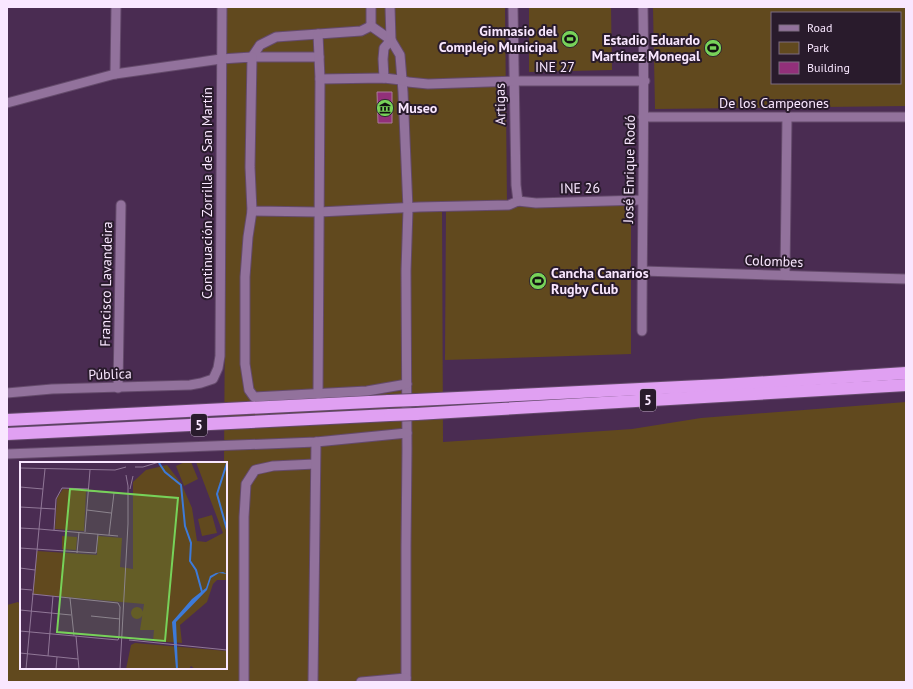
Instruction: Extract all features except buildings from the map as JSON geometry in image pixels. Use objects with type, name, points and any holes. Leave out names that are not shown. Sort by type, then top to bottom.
[{"type":"highway","name":"5","points":[[7,420],[722,385],[906,373]]},
{"type":"highway","name":"5","points":[[7,434],[416,414],[906,385]]},
{"type":"street","points":[[115,74],[116,7]]},
{"type":"street","name":"Continuación Zorrilla de San Martín","points":[[213,379],[218,368],[220,356],[222,7]]},
{"type":"street","points":[[371,7],[371,26]]},
{"type":"street","points":[[384,78],[384,48],[391,40],[390,7]]},
{"type":"street","name":"Artigas","points":[[513,7],[516,185],[518,201]]},
{"type":"street","name":"José Enrique Rodó","points":[[642,331],[644,81],[643,7]]},
{"type":"street","points":[[371,26],[361,30],[276,37],[260,45],[252,58],[250,167],[252,211],[248,237],[245,277],[245,364],[249,390],[254,397],[367,391],[406,384]]},
{"type":"street","points":[[361,682],[406,680],[406,257],[408,209],[400,55],[391,40],[371,26]]},
{"type":"street","points":[[318,34],[320,79],[318,394]]},
{"type":"street","points":[[7,103],[115,74],[221,59],[319,56]]},
{"type":"street","name":"INE 27","points":[[320,79],[384,78],[428,84],[514,81],[644,81]]},
{"type":"street","name":"De los Campeones","points":[[643,117],[906,117]]},
{"type":"street","points":[[784,275],[787,117]]},
{"type":"street","name":"INE 26","points":[[252,211],[319,212],[509,205],[518,201],[642,200]]},
{"type":"street","name":"Francisco Lavandeira","points":[[118,388],[121,205]]},
{"type":"street","name":"Colombes","points":[[642,271],[906,279]]},
{"type":"street","name":"Pública","points":[[7,393],[52,389],[190,385],[213,379]]},
{"type":"street","points":[[7,454],[316,442],[407,433]]},
{"type":"street","points":[[312,682],[316,442]]},
{"type":"street","points":[[244,682],[244,517],[246,484],[255,470],[273,466],[315,464]]},
{"type":"green space","points":[[227,7],[505,7],[507,205],[442,207],[443,442],[632,429],[701,418],[906,402],[906,682],[7,682],[7,605],[18,602],[20,604],[20,669],[227,669],[227,462],[224,462]]},
{"type":"green space","name":"Gimnasio del Complejo Municipal","points":[[529,7],[611,7],[612,70],[529,72]]},
{"type":"green space","name":"Estadio Eduardo Martínez Monegal","points":[[653,7],[906,7],[906,106],[655,109]]},
{"type":"green space","name":"Cancha Canarios Rugby Club","points":[[631,204],[631,354],[445,360],[446,209]]},
{"type":"place","name":"Gimnasio del Complejo Municipal","points":[[570,39]]},
{"type":"place","name":"Estadio Eduardo Martínez Monegal","points":[[713,48]]},
{"type":"place","name":"Museo","points":[[385,108]]},
{"type":"place","name":"Cancha Canarios Rugby Club","points":[[538,281]]}]
